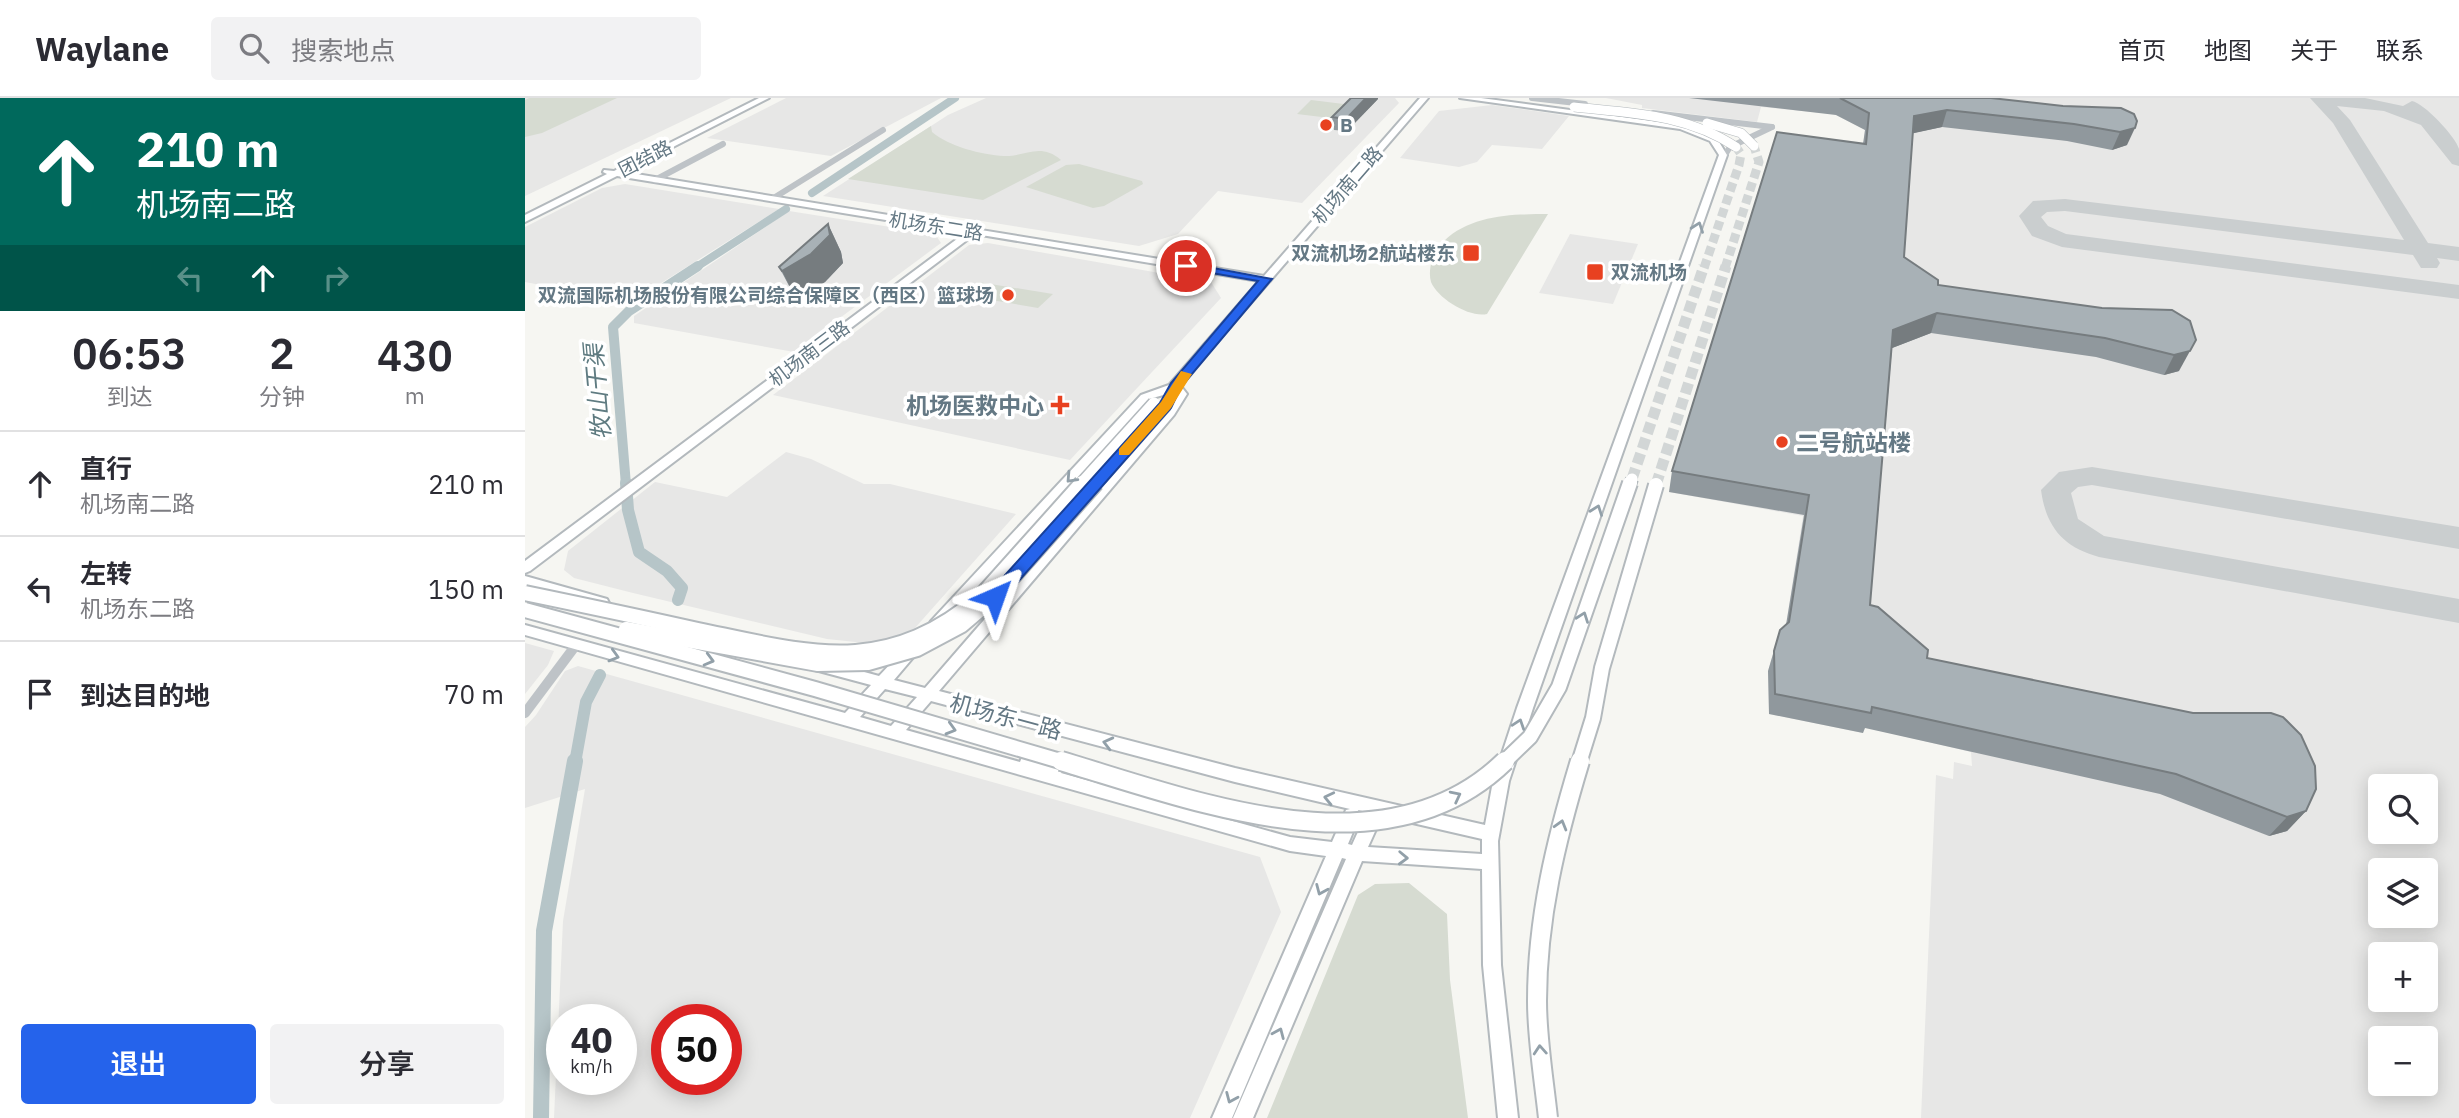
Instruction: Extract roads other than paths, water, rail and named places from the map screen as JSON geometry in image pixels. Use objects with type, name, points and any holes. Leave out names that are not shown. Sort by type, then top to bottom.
[{"type":"street","points":[[525,212],[610,173],[755,98]]},
{"type":"street","name":"团结路","points":[[525,219],[610,173],[765,98]]},
{"type":"street","points":[[1410,112],[1414,98]]},
{"type":"street","name":"机场南二路","points":[[1175,386],[1424,98]]},
{"type":"street","points":[[1410,112],[1435,98]]},
{"type":"street","points":[[1464,98],[1681,127],[1713,139],[1721,149],[1723,158]]},
{"type":"street","points":[[1497,98],[1716,125],[1741,133],[1754,146]]},
{"type":"street","points":[[1506,98],[1516,100]]},
{"type":"street","points":[[1509,1118],[1492,965],[1489,862],[1496,800],[1509,753],[1723,158],[1730,147],[1772,127],[1532,98]]},
{"type":"street","points":[[1609,111],[1695,126],[1720,136],[1736,147]]},
{"type":"street","points":[[772,199],[883,130]]},
{"type":"street","points":[[655,180],[723,145]]},
{"type":"street","name":"机场东二路","points":[[610,173],[1266,279]]},
{"type":"street","name":"机场南三路","points":[[525,568],[972,232]]},
{"type":"street","points":[[530,611],[818,664],[868,663],[904,654],[946,636],[986,606],[1175,386]]},
{"type":"street","points":[[847,721],[1145,397],[1175,386]]},
{"type":"street","points":[[894,734],[1170,413],[1181,394],[1175,386]]},
{"type":"street","points":[[525,593],[809,653],[845,654],[901,645],[949,622],[981,597],[1160,404]]},
{"type":"street","points":[[920,741],[1056,768],[1272,824],[1362,822],[1423,810],[1475,786],[1518,751],[1539,723],[1559,687],[1632,479]]},
{"type":"street","points":[[1548,1118],[1537,1002],[1545,892],[1557,836],[1593,718],[1602,668],[1656,485]]},
{"type":"street","name":"机场东一路","points":[[525,581],[929,696],[1356,804],[1491,834]]},
{"type":"street","points":[[530,611],[828,693],[1220,808],[1305,823]]},
{"type":"street","name":"机场东一路","points":[[525,630],[1276,841],[1346,853],[1489,862]]},
{"type":"street","points":[[525,713],[576,645]]},
{"type":"street","points":[[1243,1118],[1346,853],[1356,804]]},
{"type":"street","points":[[1222,1118],[1346,853],[1377,808]]},
{"type":"waterway","name":"牧山干渠","points":[[812,193],[955,98]]},
{"type":"waterway","name":"牧山干渠","points":[[695,268],[786,209]]},
{"type":"waterway","name":"牧山干渠","points":[[626,485],[613,327],[629,311],[698,266]]},
{"type":"waterway","name":"牧山干渠","points":[[626,483],[628,510],[639,552],[667,571],[682,588],[678,600]]},
{"type":"waterway","name":"牧山干渠","points":[[575,763],[586,702],[600,675]]},
{"type":"waterway","name":"牧山干渠","points":[[541,1118],[544,931],[575,761]]},
{"type":"tunnel","points":[[1725,268],[1759,162],[1754,146]]},
{"type":"tunnel","points":[[1704,268],[1739,165],[1741,154],[1736,147]]},
{"type":"tunnel","points":[[1632,479],[1704,266]]},
{"type":"tunnel","points":[[1656,485],[1726,266]]},
{"type":"place","name":"B","points":[[1326,125]]},
{"type":"place","name":"双流机场2航站楼东","points":[[1471,253]]},
{"type":"place","name":"双流机场","points":[[1595,272]]},
{"type":"place","name":"双流国际机场股份有限公司综合保障区（西区）篮球场","points":[[1008,295]]},
{"type":"place","name":"机场医救中心","points":[[1060,405]]},
{"type":"place","name":"二号航站楼","points":[[1782,442]]}]
